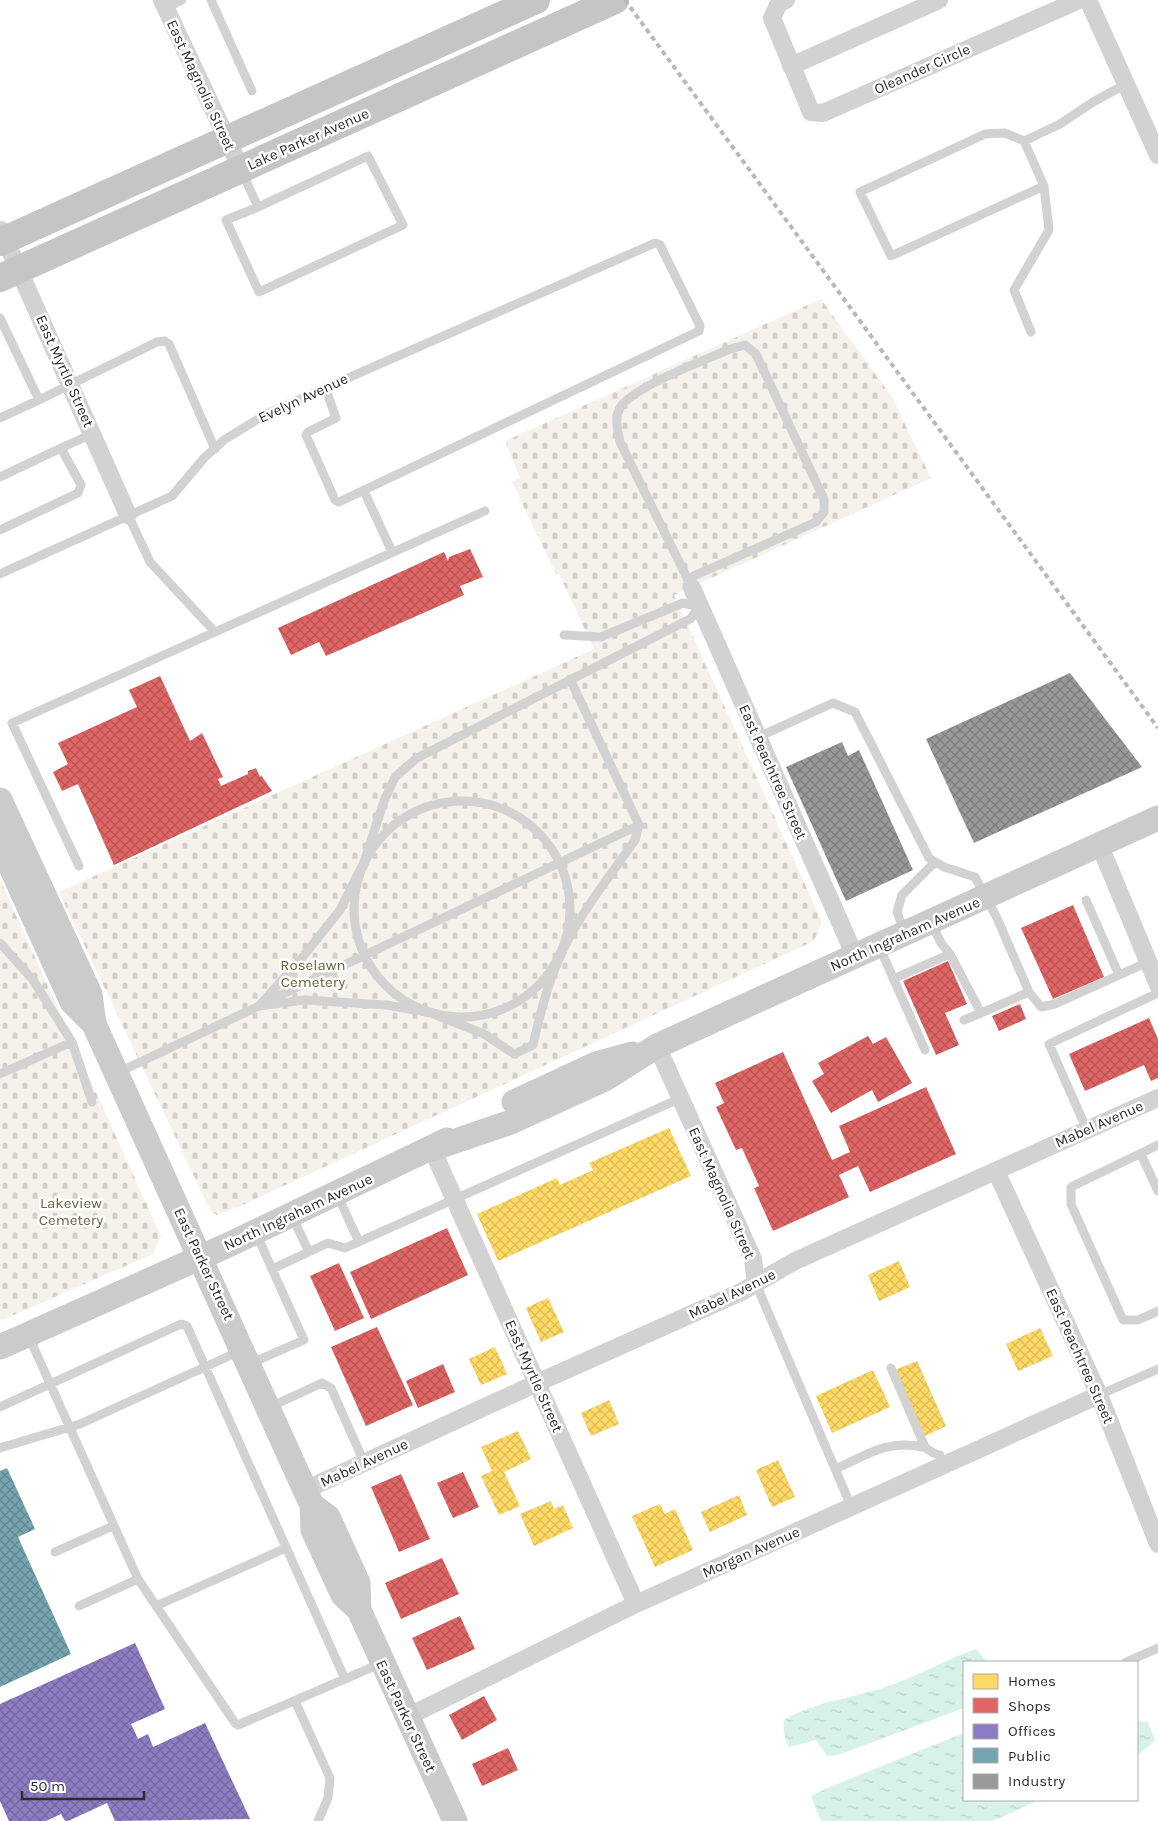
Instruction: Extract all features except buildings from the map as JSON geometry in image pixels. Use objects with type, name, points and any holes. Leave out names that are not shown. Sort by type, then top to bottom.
[{"type":"main road","points":[[2,236],[227,140],[536,0]]},
{"type":"main road","name":"Lake Parker Avenue","points":[[10,273],[615,0]]},
{"type":"street","name":"Oleander Circle","points":[[786,0],[779,4],[772,18],[811,112],[823,113],[1078,0]]},
{"type":"street","points":[[791,66],[939,0]]},
{"type":"street","points":[[1088,0],[1158,154]]},
{"type":"street","name":"East Magnolia Street","points":[[164,4],[240,169]]},
{"type":"street","name":"East Myrtle Street","points":[[2,236],[10,273],[71,383],[128,515]]},
{"type":"street","name":"East Peachtree Street","points":[[690,584],[855,956]]},
{"type":"street","name":"East Parker Street","points":[[0,800],[90,994],[94,1024],[309,1497],[313,1530],[343,1595],[359,1610],[455,1821]]},
{"type":"street","name":"North Ingraham Avenue","points":[[0,1347],[255,1232],[432,1149],[500,1108],[596,1064],[657,1046],[1156,821]]},
{"type":"street","name":"East Parker Street","points":[[0,842],[72,1002],[94,1024]]},
{"type":"street","points":[[1100,846],[1158,986]]},
{"type":"street","name":"East Magnolia Street","points":[[657,1046],[753,1259],[756,1284]]},
{"type":"street","name":"Mabel Avenue","points":[[309,1497],[364,1462],[756,1284],[795,1261],[1158,1098]]},
{"type":"street","name":"East Myrtle Street","points":[[432,1149],[636,1604]]},
{"type":"street","name":"East Peachtree Street","points":[[996,1171],[1099,1395],[1158,1544]]},
{"type":"street","name":"Morgan Avenue","points":[[407,1717],[636,1604],[1099,1395]]},
{"type":"lane","points":[[164,4],[182,0]]},
{"type":"lane","points":[[211,0],[252,91]]},
{"type":"lane","points":[[1024,141],[1060,124],[1093,102],[1126,84]]},
{"type":"lane","points":[[1031,332],[1014,290],[1049,230],[1044,186],[1024,141],[1005,133],[985,134],[860,192],[890,256],[1044,186]]},
{"type":"lane","points":[[368,156],[403,225],[259,292],[226,220],[258,207],[368,156]]},
{"type":"lane","points":[[240,169],[258,207]]},
{"type":"lane","name":"Evelyn Avenue","points":[[0,574],[172,496],[215,449],[241,428],[325,388],[627,254],[655,242],[660,245],[700,326],[699,332],[364,491]]},
{"type":"lane","points":[[0,318],[39,400]]},
{"type":"lane","points":[[0,418],[157,342],[165,341],[169,344],[215,449]]},
{"type":"lane","points":[[745,345],[756,354],[824,498],[824,512],[816,522],[690,584],[620,442],[616,424],[619,409],[632,394],[730,349],[745,345]]},
{"type":"lane","points":[[325,388],[336,418],[308,432],[306,435],[335,500],[339,502],[364,491],[392,552]]},
{"type":"lane","points":[[0,477],[92,434]]},
{"type":"lane","points":[[0,530],[78,493],[81,485],[61,448]]},
{"type":"lane","points":[[79,866],[12,723],[485,511]]},
{"type":"lane","points":[[128,515],[150,562],[215,632]]},
{"type":"lane","points":[[259,1006],[302,958],[340,910],[364,862],[384,833],[412,813],[444,802],[479,802],[512,813],[540,834],[560,863],[569,894],[569,926],[541,1008],[533,1045],[514,1054],[484,1034],[404,1001],[381,981],[364,956],[355,925],[355,893],[364,862],[384,801],[395,777],[417,758],[690,619],[700,607],[683,603],[601,637],[564,634]]},
{"type":"lane","points":[[259,1006],[304,1000],[387,1005],[461,1018],[491,1014],[519,1002],[542,983],[575,928],[635,840],[639,825],[570,679]]},
{"type":"lane","points":[[758,736],[833,703],[855,712],[903,811],[929,858],[944,867],[975,876],[1029,992],[1041,1007],[1055,1004],[1148,962]]},
{"type":"lane","points":[[117,1073],[639,825]]},
{"type":"lane","points":[[905,934],[897,912],[902,895],[935,862]]},
{"type":"lane","points":[[1086,900],[1119,975]]},
{"type":"lane","points":[[931,922],[981,1014]]},
{"type":"lane","points":[[0,943],[33,980],[72,1042],[92,1102]]},
{"type":"lane","points":[[878,946],[925,1050]]},
{"type":"lane","points":[[894,979],[950,954]]},
{"type":"lane","points":[[964,1020],[1029,992]]},
{"type":"lane","points":[[1086,1130],[1049,1044],[1158,993]]},
{"type":"lane","points":[[0,1074],[72,1042]]},
{"type":"lane","points":[[272,1269],[328,1243],[345,1248],[681,1098]]},
{"type":"lane","points":[[1158,1145],[1071,1187],[1070,1204],[1123,1320],[1138,1320],[1158,1310]]},
{"type":"lane","points":[[1141,1154],[1158,1191]]},
{"type":"lane","points":[[337,1194],[359,1242]]},
{"type":"lane","points":[[291,1215],[309,1252]]},
{"type":"lane","points":[[0,1448],[69,1427],[205,1367],[304,1340],[255,1232]]},
{"type":"lane","name":"East Magnolia Street","points":[[756,1284],[851,1506]]},
{"type":"lane","points":[[0,1407],[181,1324],[187,1326],[345,1679]]},
{"type":"lane","points":[[28,1335],[138,1579],[235,1723],[238,1725],[382,1662]]},
{"type":"lane","points":[[891,1368],[925,1447],[936,1455],[940,1455],[944,1465]]},
{"type":"lane","points":[[1099,1395],[1158,1369]]},
{"type":"lane","points":[[269,1408],[322,1382],[331,1388],[364,1462]]},
{"type":"lane","points":[[836,1469],[887,1445],[925,1447]]},
{"type":"lane","points":[[55,1552],[114,1526]]},
{"type":"lane","points":[[156,1606],[286,1548]]},
{"type":"lane","points":[[78,1606],[138,1579]]},
{"type":"lane","points":[[1128,1661],[1158,1648]]},
{"type":"lane","points":[[295,1701],[330,1778],[328,1798],[318,1821]]},
{"type":"green space","name":"Roselawn Cemetery","points":[[821,299],[892,397],[931,478],[674,595],[822,922],[814,941],[238,1207],[217,1215],[211,1212],[59,892],[594,649],[559,574],[556,574],[512,482],[520,478],[505,441]]},
{"type":"green space","name":"Lakeview Cemetery","points":[[0,880],[161,1236],[153,1254],[0,1321]]},
{"type":"water","points":[[976,1649],[987,1661],[963,1661],[963,1708],[838,1755],[827,1756],[816,1740],[789,1747],[787,1744],[784,1734],[784,1720],[797,1713],[880,1689],[915,1676]]},
{"type":"water","points":[[1138,1721],[1148,1722],[1155,1741],[1138,1754]]},
{"type":"water","points":[[963,1733],[963,1801],[1037,1801],[993,1821],[821,1821],[811,1796]]},
{"type":"railway","points":[[625,0],[1158,728]]}]
